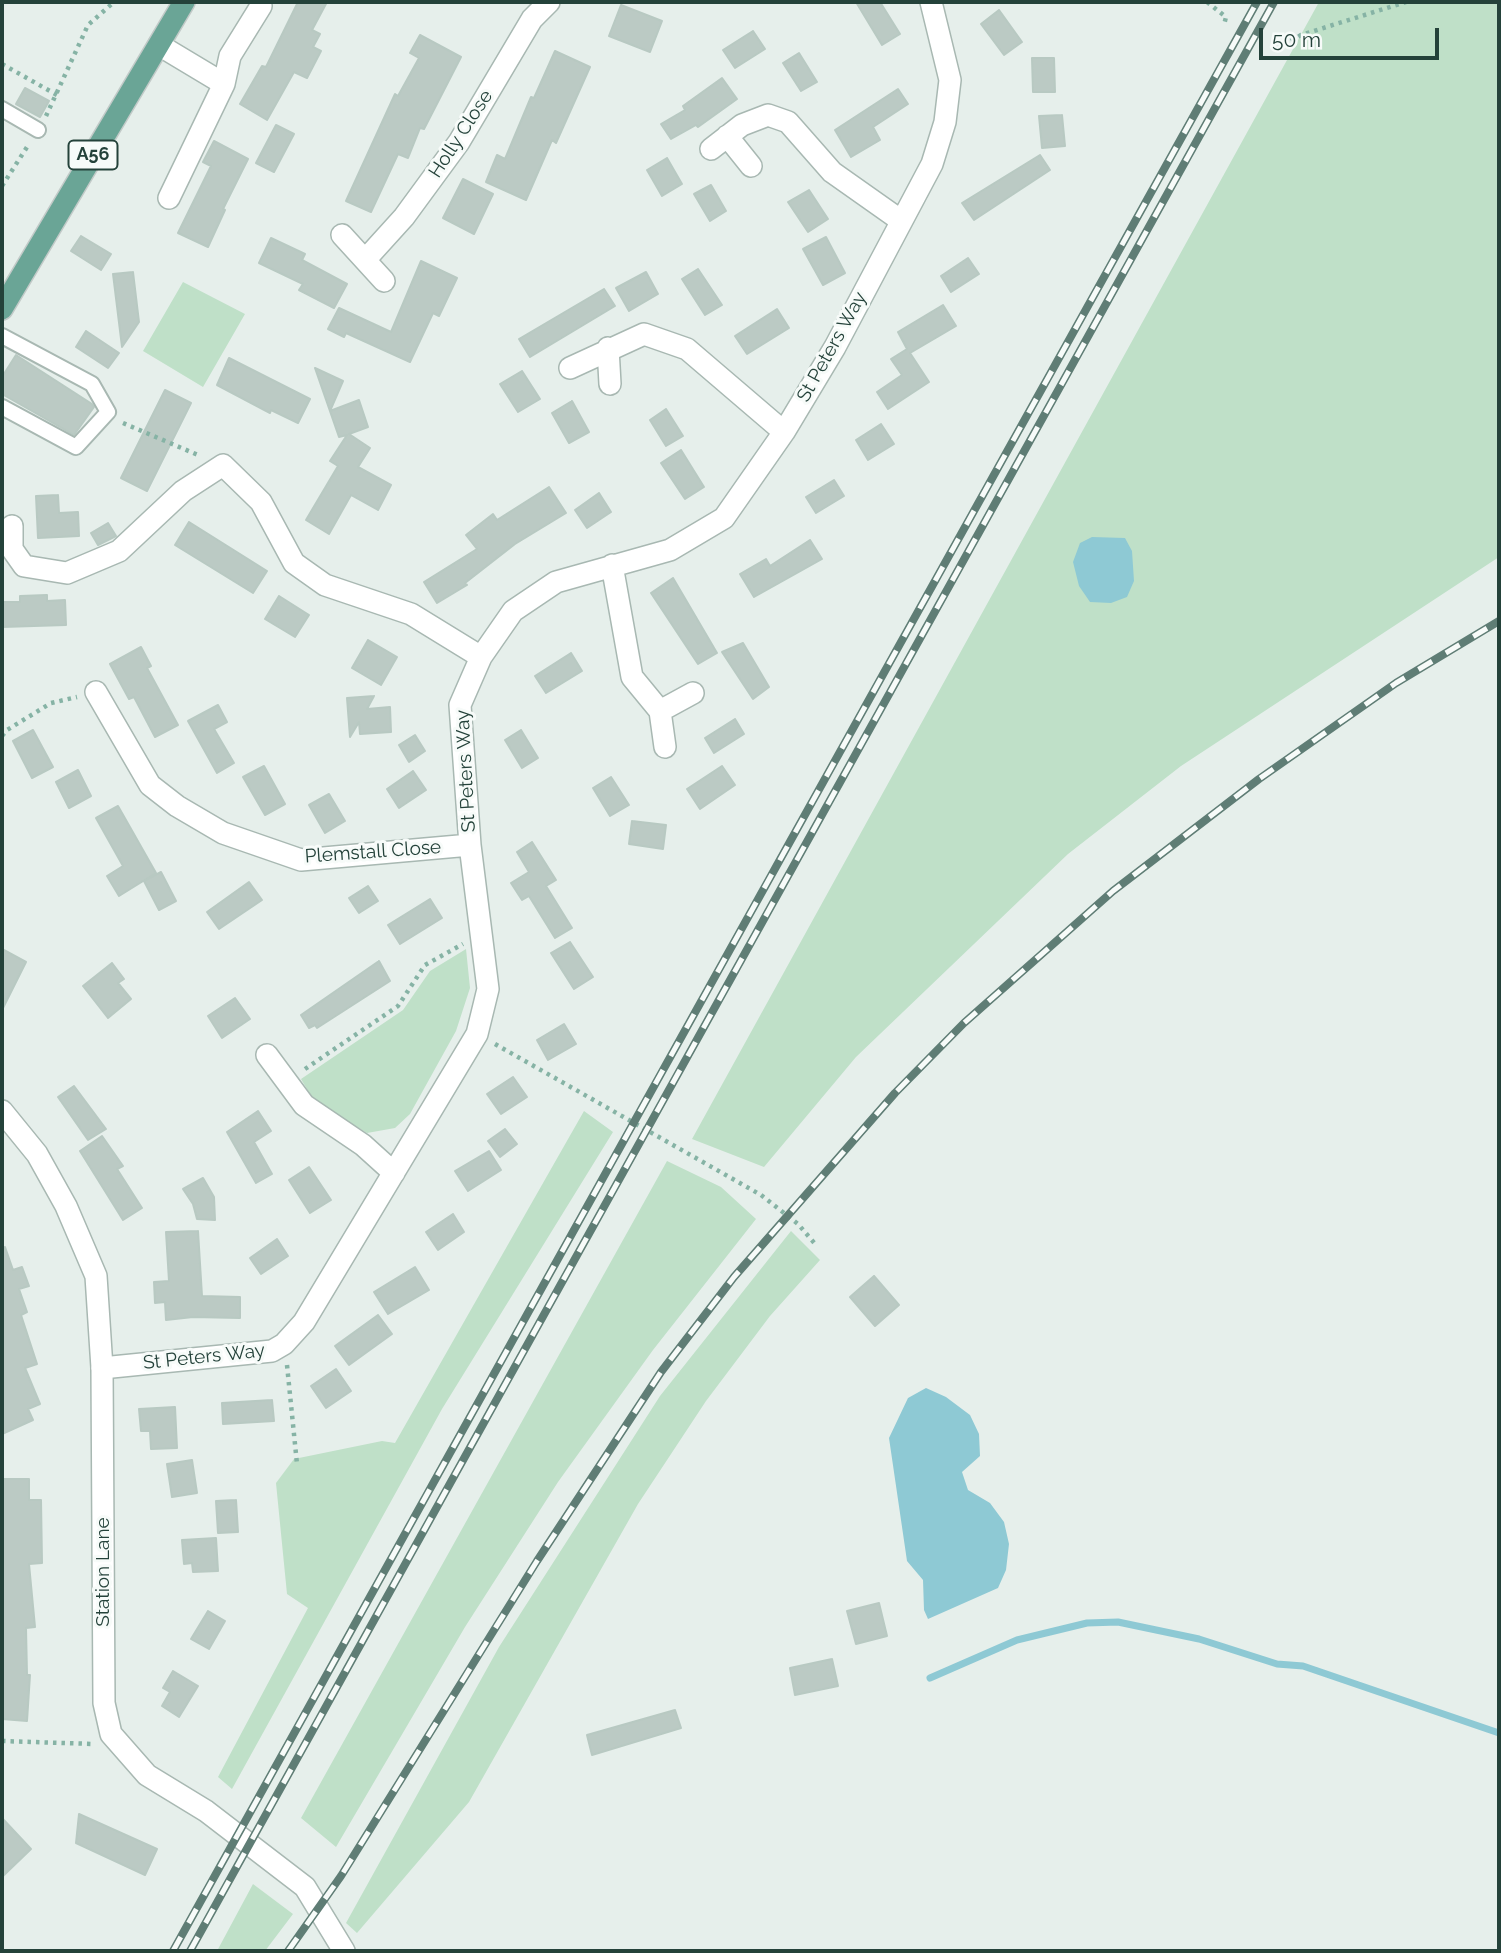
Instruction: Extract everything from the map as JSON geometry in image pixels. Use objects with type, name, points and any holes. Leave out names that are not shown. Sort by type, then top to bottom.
[{"type":"main road","name":"A56","points":[[2,309],[184,2]]},
{"type":"street","name":"Holly Close","points":[[365,260],[404,218],[459,142],[532,19],[549,2]]},
{"type":"street","name":"St Peters Way","points":[[102,1368],[272,1351],[284,1344],[304,1322],[478,1034],[488,989],[470,845],[460,705],[481,657],[513,611],[556,582],[670,550],[724,518],[784,432],[835,347],[932,164],[945,122],[950,80],[931,2]]},
{"type":"street","points":[[169,198],[224,84],[230,56],[261,6]]},
{"type":"street","points":[[159,45],[224,84]]},
{"type":"street","points":[[751,166],[719,143],[742,125],[768,115],[788,122],[832,172],[900,220]]},
{"type":"street","points":[[342,234],[384,281]]},
{"type":"street","points":[[570,368],[608,348],[644,334],[687,349],[784,432]]},
{"type":"street","points":[[608,348],[610,384]]},
{"type":"street","points":[[12,526],[12,549],[24,566],[67,573],[119,551],[183,491],[223,465],[261,502],[294,563],[325,585],[411,614],[481,657]]},
{"type":"street","points":[[612,565],[632,677],[660,711],[665,747]]},
{"type":"street","name":"Plemstall Close","points":[[96,692],[150,785],[177,806],[223,833],[301,860],[470,845]]},
{"type":"street","points":[[660,711],[693,693]]},
{"type":"street","points":[[267,1055],[304,1105],[363,1146],[394,1173]]},
{"type":"street","name":"Station Lane","points":[[2,1111],[37,1154],[66,1206],[96,1276],[102,1368],[104,1703],[111,1734],[147,1775],[206,1811],[305,1887],[344,1951]]},
{"type":"lane","points":[[2,109],[38,130]]},
{"type":"lane","points":[[2,336],[92,384],[108,412],[76,447],[2,407]]},
{"type":"path","points":[[2,186],[57,95],[88,24],[114,2]]},
{"type":"path","points":[[1207,2],[1226,17],[1224,26]]},
{"type":"path","points":[[1291,41],[1301,35],[1406,2]]},
{"type":"path","points":[[2,64],[57,95]]},
{"type":"path","points":[[108,412],[126,426],[223,465]]},
{"type":"path","points":[[2,736],[51,702],[96,692]]},
{"type":"path","points":[[286,1081],[398,1006],[425,965],[483,933]]},
{"type":"path","points":[[478,1034],[761,1195],[798,1224],[816,1245]]},
{"type":"path","points":[[284,1344],[297,1464]]},
{"type":"path","points":[[2,1741],[120,1745]]},
{"type":"green space","points":[[1319,2],[1499,2],[1499,557],[1181,766],[1068,854],[856,1057],[764,1167],[692,1139]]},
{"type":"green space","points":[[183,282],[245,314],[203,387],[143,351]]},
{"type":"green space","points":[[466,949],[470,988],[456,1031],[410,1114],[395,1128],[367,1133],[314,1101],[301,1079],[403,1010],[430,971]]},
{"type":"green space","points":[[584,1111],[613,1132],[442,1409],[232,1789],[218,1777],[308,1608],[287,1594],[276,1483],[294,1459],[382,1441],[395,1443]]},
{"type":"green space","points":[[667,1161],[721,1187],[756,1219],[653,1350],[558,1482],[465,1627],[336,1847],[301,1818]]},
{"type":"green space","points":[[791,1231],[820,1260],[770,1316],[706,1401],[638,1504],[469,1802],[357,1933],[346,1923],[499,1647],[660,1396]]},
{"type":"green space","points":[[253,1884],[293,1914],[265,1951],[217,1951]]},
{"type":"water","points":[[1092,537],[1125,538],[1132,551],[1134,581],[1127,597],[1111,603],[1090,602],[1079,586],[1073,562],[1080,543]]},
{"type":"water","points":[[926,1388],[946,1397],[970,1415],[979,1434],[980,1456],[962,1472],[968,1490],[990,1503],[1004,1522],[1009,1544],[1006,1570],[998,1588],[928,1619],[924,1610],[923,1580],[907,1561],[889,1438],[908,1398]]},
{"type":"building","points":[[298,2],[327,2],[312,30],[320,34],[313,47],[321,51],[307,78],[294,72],[267,120],[240,104],[262,66],[266,67]]},
{"type":"building","points":[[856,2],[880,2],[900,34],[882,45]]},
{"type":"building","points":[[621,5],[662,21],[650,52],[609,36]]},
{"type":"building","points":[[999,10],[1022,42],[1004,55],[981,24]]},
{"type":"building","points":[[753,31],[765,49],[735,68],[723,50]]},
{"type":"building","points":[[420,35],[461,57],[424,129],[420,128],[408,158],[398,154],[371,212],[346,201],[395,94],[398,96],[419,58],[410,53]]},
{"type":"building","points":[[555,51],[590,67],[556,143],[552,140],[526,200],[486,182],[497,155],[505,159],[531,97],[534,98]]},
{"type":"building","points":[[799,53],[817,82],[801,91],[783,63]]},
{"type":"building","points":[[1032,58],[1054,58],[1055,92],[1033,92]]},
{"type":"building","points":[[722,78],[737,99],[698,127],[696,125],[671,139],[661,124],[685,110],[683,106]]},
{"type":"building","points":[[25,88],[49,101],[40,117],[16,104]]},
{"type":"building","points":[[898,89],[908,104],[873,127],[880,140],[851,157],[835,130]]},
{"type":"building","points":[[1062,115],[1065,146],[1042,148],[1039,116]]},
{"type":"building","points":[[276,125],[294,134],[274,172],[256,163]]},
{"type":"building","points":[[214,141],[248,159],[208,247],[178,233],[211,166],[203,162]]},
{"type":"building","points":[[1040,155],[1050,170],[974,220],[962,203]]},
{"type":"building","points":[[667,158],[682,184],[662,196],[647,170]]},
{"type":"building","points":[[463,179],[493,194],[474,234],[443,218]]},
{"type":"building","points":[[711,185],[726,211],[710,221],[694,194]]},
{"type":"building","points":[[809,190],[828,219],[808,232],[788,202]]},
{"type":"building","points":[[81,236],[111,254],[101,270],[71,251]]},
{"type":"building","points":[[826,237],[845,273],[823,285],[803,249]]},
{"type":"building","points":[[271,238],[305,254],[302,260],[347,284],[334,308],[299,290],[303,284],[259,263]]},
{"type":"building","points":[[968,258],[979,274],[951,292],[941,276]]},
{"type":"building","points":[[421,261],[457,278],[439,316],[433,313],[410,362],[346,333],[344,337],[328,329],[339,308],[391,332]]},
{"type":"building","points":[[698,269],[722,305],[705,315],[682,279]]},
{"type":"building","points":[[133,272],[139,322],[122,347],[113,274]]},
{"type":"building","points":[[646,272],[658,294],[629,311],[616,288]]},
{"type":"building","points":[[604,289],[615,306],[530,357],[519,339]]},
{"type":"building","points":[[943,305],[956,326],[910,353],[929,382],[888,409],[877,392],[902,375],[891,359],[907,349],[898,332]]},
{"type":"building","points":[[777,309],[789,328],[747,354],[735,336]]},
{"type":"building","points":[[86,331],[119,353],[108,368],[76,347]]},
{"type":"building","points":[[16,355],[92,404],[94,407],[74,435],[2,394],[2,377]]},
{"type":"building","points":[[229,358],[310,399],[298,423],[271,410],[270,413],[217,385]]},
{"type":"building","points":[[315,368],[343,381],[330,411],[359,400],[368,427],[349,434],[370,448],[358,467],[391,485],[378,510],[351,495],[329,534],[306,520],[338,466],[330,461],[347,435],[339,437]]},
{"type":"building","points":[[522,371],[540,399],[518,412],[500,384]]},
{"type":"building","points":[[165,390],[191,403],[147,491],[121,478]]},
{"type":"building","points":[[572,401],[589,432],[569,443],[552,413]]},
{"type":"building","points":[[666,409],[683,436],[666,446],[650,420]]},
{"type":"building","points":[[881,424],[894,444],[868,460],[856,440]]},
{"type":"building","points":[[681,450],[704,487],[685,499],[661,463]]},
{"type":"building","points":[[834,480],[844,496],[816,513],[806,497]]},
{"type":"building","points":[[549,487],[566,513],[515,544],[465,583],[467,585],[437,603],[424,582],[477,549],[466,535],[493,514],[497,520]]},
{"type":"building","points":[[599,493],[611,512],[587,528],[575,510]]},
{"type":"building","points":[[58,495],[59,513],[78,512],[79,536],[38,538],[36,496]]},
{"type":"building","points":[[189,522],[267,571],[253,593],[175,545]]},
{"type":"building","points":[[108,523],[116,536],[98,545],[91,533]]},
{"type":"building","points":[[810,540],[822,559],[754,597],[740,574],[766,559],[770,566]]},
{"type":"building","points":[[673,578],[717,653],[698,664],[651,593]]},
{"type":"building","points":[[47,595],[47,601],[65,600],[66,625],[2,627],[2,602],[20,602],[20,596]]},
{"type":"building","points":[[279,596],[309,615],[295,637],[265,619]]},
{"type":"building","points":[[368,640],[397,657],[381,685],[352,668]]},
{"type":"building","points":[[743,643],[769,687],[753,699],[722,652]]},
{"type":"building","points":[[141,647],[151,666],[147,668],[178,725],[155,737],[134,697],[129,699],[110,664]]},
{"type":"building","points":[[571,653],[582,671],[546,693],[535,676]]},
{"type":"building","points":[[374,696],[367,709],[390,707],[391,732],[360,734],[359,722],[350,737],[347,698]]},
{"type":"building","points":[[218,705],[227,722],[214,729],[234,763],[217,773],[188,721]]},
{"type":"building","points":[[735,719],[744,734],[714,753],[705,738]]},
{"type":"building","points":[[33,730],[53,767],[32,778],[13,741]]},
{"type":"building","points":[[521,730],[538,758],[522,768],[505,740]]},
{"type":"building","points":[[415,735],[425,751],[409,762],[399,745]]},
{"type":"building","points":[[264,766],[285,804],[265,815],[243,777]]},
{"type":"building","points":[[722,766],[735,785],[700,809],[687,789]]},
{"type":"building","points":[[78,770],[91,796],[69,808],[56,782]]},
{"type":"building","points":[[413,771],[426,790],[399,808],[387,789]]},
{"type":"building","points":[[611,777],[629,805],[610,816],[593,788]]},
{"type":"building","points":[[329,794],[345,821],[325,833],[309,805]]},
{"type":"building","points":[[118,806],[156,873],[119,896],[107,876],[123,866],[96,818]]},
{"type":"building","points":[[632,821],[666,825],[663,849],[629,844]]},
{"type":"building","points":[[532,842],[556,880],[546,886],[572,928],[555,938],[529,896],[522,900],[511,883],[529,872],[517,852]]},
{"type":"building","points":[[161,872],[176,901],[159,910],[144,881]]},
{"type":"building","points":[[249,882],[262,900],[219,929],[207,912]]},
{"type":"building","points":[[368,886],[378,901],[359,913],[349,898]]},
{"type":"building","points":[[430,899],[442,918],[400,944],[388,925]]},
{"type":"building","points":[[570,942],[593,977],[574,989],[551,953]]},
{"type":"building","points":[[2,949],[26,962],[2,1010]]},
{"type":"building","points":[[379,961],[390,981],[317,1028],[315,1025],[309,1028],[301,1015]]},
{"type":"building","points":[[112,963],[124,979],[118,983],[131,999],[108,1018],[83,986]]},
{"type":"building","points":[[235,998],[250,1019],[222,1038],[208,1016]]},
{"type":"building","points":[[564,1024],[576,1044],[548,1060],[537,1040]]},
{"type":"building","points":[[513,1077],[527,1097],[501,1114],[487,1094]]},
{"type":"building","points":[[74,1086],[106,1129],[88,1140],[58,1097]]},
{"type":"building","points":[[258,1111],[271,1131],[254,1142],[272,1174],[256,1183],[227,1132]]},
{"type":"building","points":[[505,1129],[517,1144],[500,1157],[488,1141]]},
{"type":"building","points":[[102,1136],[123,1166],[117,1169],[142,1208],[123,1220],[80,1151]]},
{"type":"building","points":[[489,1151],[501,1170],[468,1191],[455,1171]]},
{"type":"building","points":[[309,1167],[331,1200],[310,1213],[289,1180]]},
{"type":"building","points":[[203,1178],[214,1197],[215,1220],[197,1219],[193,1204],[183,1189]]},
{"type":"building","points":[[453,1214],[464,1232],[438,1250],[426,1232]]},
{"type":"building","points":[[198,1231],[202,1296],[240,1297],[240,1318],[193,1317],[166,1320],[165,1302],[155,1303],[154,1282],[169,1281],[166,1232]]},
{"type":"building","points":[[277,1239],[288,1256],[261,1274],[250,1258]]},
{"type":"building","points":[[5,1247],[13,1270],[22,1267],[29,1286],[19,1289],[27,1312],[21,1315],[37,1364],[25,1368],[40,1404],[28,1409],[33,1420],[2,1434],[2,1248]]},
{"type":"building","points":[[415,1267],[429,1290],[388,1314],[374,1292]]},
{"type":"building","points":[[874,1276],[899,1305],[875,1326],[850,1297]]},
{"type":"building","points":[[378,1315],[392,1334],[349,1365],[335,1346]]},
{"type":"building","points":[[336,1369],[351,1391],[326,1408],[311,1386]]},
{"type":"building","points":[[272,1400],[274,1421],[223,1424],[222,1403]]},
{"type":"building","points":[[175,1407],[177,1448],[151,1449],[150,1431],[141,1431],[139,1409]]},
{"type":"building","points":[[192,1460],[197,1493],[172,1497],[167,1464]]},
{"type":"building","points":[[2,1479],[29,1479],[29,1500],[41,1500],[42,1563],[29,1564],[35,1627],[26,1628],[27,1675],[30,1675],[27,1721],[2,1719]]},
{"type":"building","points":[[236,1500],[238,1532],[218,1533],[216,1501]]},
{"type":"building","points":[[216,1538],[218,1571],[193,1572],[192,1563],[184,1564],[182,1540]]},
{"type":"building","points":[[879,1603],[887,1636],[856,1644],[847,1611]]},
{"type":"building","points":[[208,1611],[225,1621],[209,1649],[191,1639]]},
{"type":"building","points":[[832,1659],[838,1686],[795,1695],[790,1668]]},
{"type":"building","points":[[173,1671],[198,1686],[179,1717],[162,1706],[170,1692],[163,1688]]},
{"type":"building","points":[[675,1710],[681,1728],[592,1755],[587,1735]]},
{"type":"building","points":[[79,1814],[157,1849],[145,1875],[76,1843]]},
{"type":"building","points":[[2,1818],[31,1849],[2,1877]]},
{"type":"waterway","points":[[930,1678],[1017,1640],[1087,1623],[1118,1622],[1199,1639],[1277,1664],[1303,1666],[1499,1733]]},
{"type":"railway","points":[[173,1951],[1257,2]]},
{"type":"railway","points":[[190,1951],[1274,2]]},
{"type":"railway","points":[[288,1951],[341,1876],[537,1561],[661,1372],[734,1277],[895,1093],[964,1023],[1113,891],[1259,779],[1396,683],[1499,621]]}]
